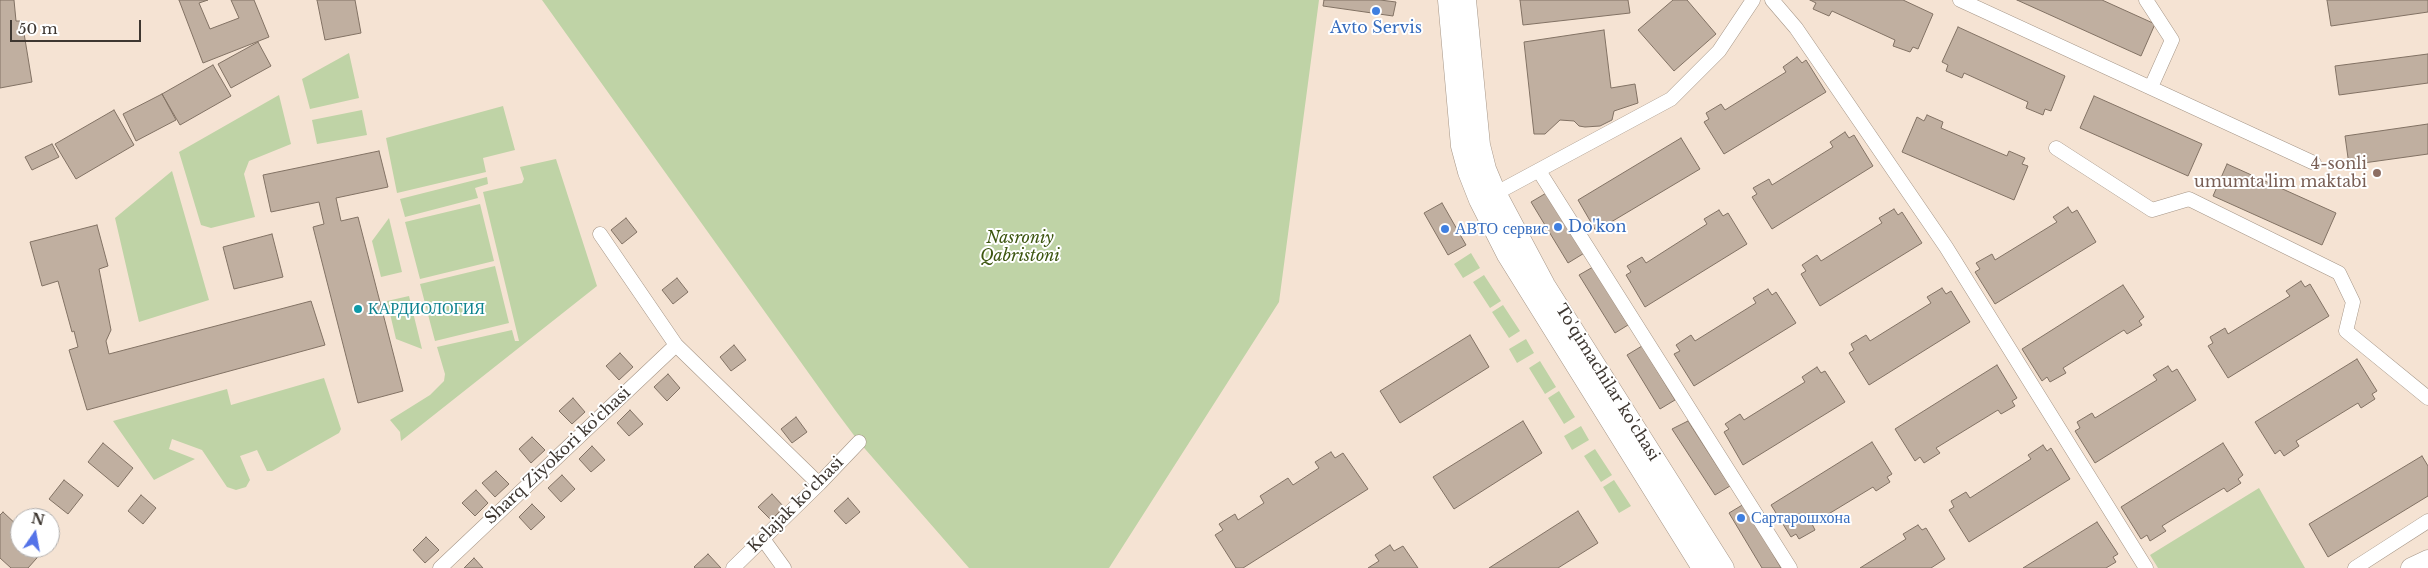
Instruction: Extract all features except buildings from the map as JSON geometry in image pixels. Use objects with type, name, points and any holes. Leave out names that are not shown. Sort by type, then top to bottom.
[{"type":"main road","name":"To'qimachilar ko'chasi","points":[[1448,0],[1462,146],[1468,172],[1488,197],[1545,285],[1724,568]]},
{"type":"main road","name":"To'qimachilar ko'chasi","points":[[1466,0],[1480,145],[1486,169],[1488,197],[1507,255],[1702,568]]},
{"type":"main road","points":[[2411,568],[2428,560]]},
{"type":"street","points":[[1488,197],[1671,99],[1720,51],[1753,0]]},
{"type":"street","points":[[1772,0],[1796,28],[1946,247],[2146,568]]},
{"type":"street","points":[[1960,0],[2314,163]]},
{"type":"street","points":[[2146,0],[2172,40],[2151,87]]},
{"type":"street","points":[[2056,148],[2152,210],[2189,199],[2339,273],[2353,302],[2346,331],[2428,398]]},
{"type":"street","points":[[1539,171],[1790,568]]},
{"type":"street","points":[[600,234],[676,345],[819,484]]},
{"type":"street","name":"Sharq Ziyokori ko'chasi","points":[[440,568],[676,345]]},
{"type":"street","name":"Kelajak ko'chasi","points":[[733,568],[859,442]]},
{"type":"street","points":[[2355,568],[2428,521]]},
{"type":"street","points":[[763,539],[784,568]]},
{"type":"green space","name":"Nasroniy Qabristoni","points":[[542,0],[1319,0],[1279,302],[1109,568],[969,568],[859,442]]},
{"type":"green space","points":[[349,53],[359,98],[310,109],[302,79]]},
{"type":"green space","points":[[279,95],[291,144],[249,161],[244,174],[255,217],[211,228],[201,225],[179,152]]},
{"type":"green space","points":[[503,106],[515,150],[483,158],[486,172],[397,193],[386,138]]},
{"type":"green space","points":[[362,110],[367,135],[317,144],[312,120]]},
{"type":"green space","points":[[556,159],[597,286],[401,441],[400,432],[390,420],[430,395],[444,381],[445,374],[437,347],[512,330],[515,341],[519,341],[483,192],[522,183],[524,179],[520,167]]},
{"type":"green space","points":[[172,171],[209,300],[139,322],[115,218]]},
{"type":"green space","points":[[487,177],[488,184],[475,188],[478,198],[405,217],[400,199]]},
{"type":"green space","points":[[480,204],[494,261],[420,279],[405,222]]},
{"type":"green space","points":[[389,218],[402,272],[381,277],[372,241]]},
{"type":"green space","points":[[1471,253],[1480,268],[1463,278],[1454,264]]},
{"type":"green space","points":[[495,266],[509,323],[435,341],[420,284]]},
{"type":"green space","points":[[1484,275],[1501,301],[1490,308],[1473,282]]},
{"type":"green space","points":[[409,296],[422,349],[396,339],[387,301]]},
{"type":"green space","points":[[1503,305],[1520,331],[1509,338],[1492,312]]},
{"type":"green space","points":[[1526,339],[1534,353],[1517,363],[1509,349]]},
{"type":"green space","points":[[1540,361],[1556,387],[1545,394],[1529,368]]},
{"type":"green space","points":[[324,378],[341,429],[339,433],[272,471],[267,471],[257,450],[240,456],[250,480],[246,487],[236,490],[227,487],[202,450],[172,439],[169,449],[195,459],[154,480],[113,421],[227,389],[231,405]]},
{"type":"green space","points":[[1559,391],[1575,417],[1564,424],[1548,398]]},
{"type":"green space","points":[[1581,426],[1589,440],[1572,450],[1564,436]]},
{"type":"green space","points":[[1595,449],[1612,475],[1601,482],[1584,456]]},
{"type":"green space","points":[[1614,480],[1631,506],[1619,513],[1603,487]]},
{"type":"green space","points":[[2259,488],[2305,568],[2158,568],[2150,555]]},
{"type":"place","name":"Avto Servis","points":[[1376,11]]},
{"type":"place","name":"4-sonli umumta'lim maktabi","points":[[2377,173]]},
{"type":"place","name":"Do'kon","points":[[1558,227]]},
{"type":"place","name":"АВТО сервис","points":[[1445,229]]},
{"type":"place","name":"КАРДИОЛОГИЯ","points":[[358,309]]},
{"type":"place","name":"Сартарошхона","points":[[1741,518]]}]
